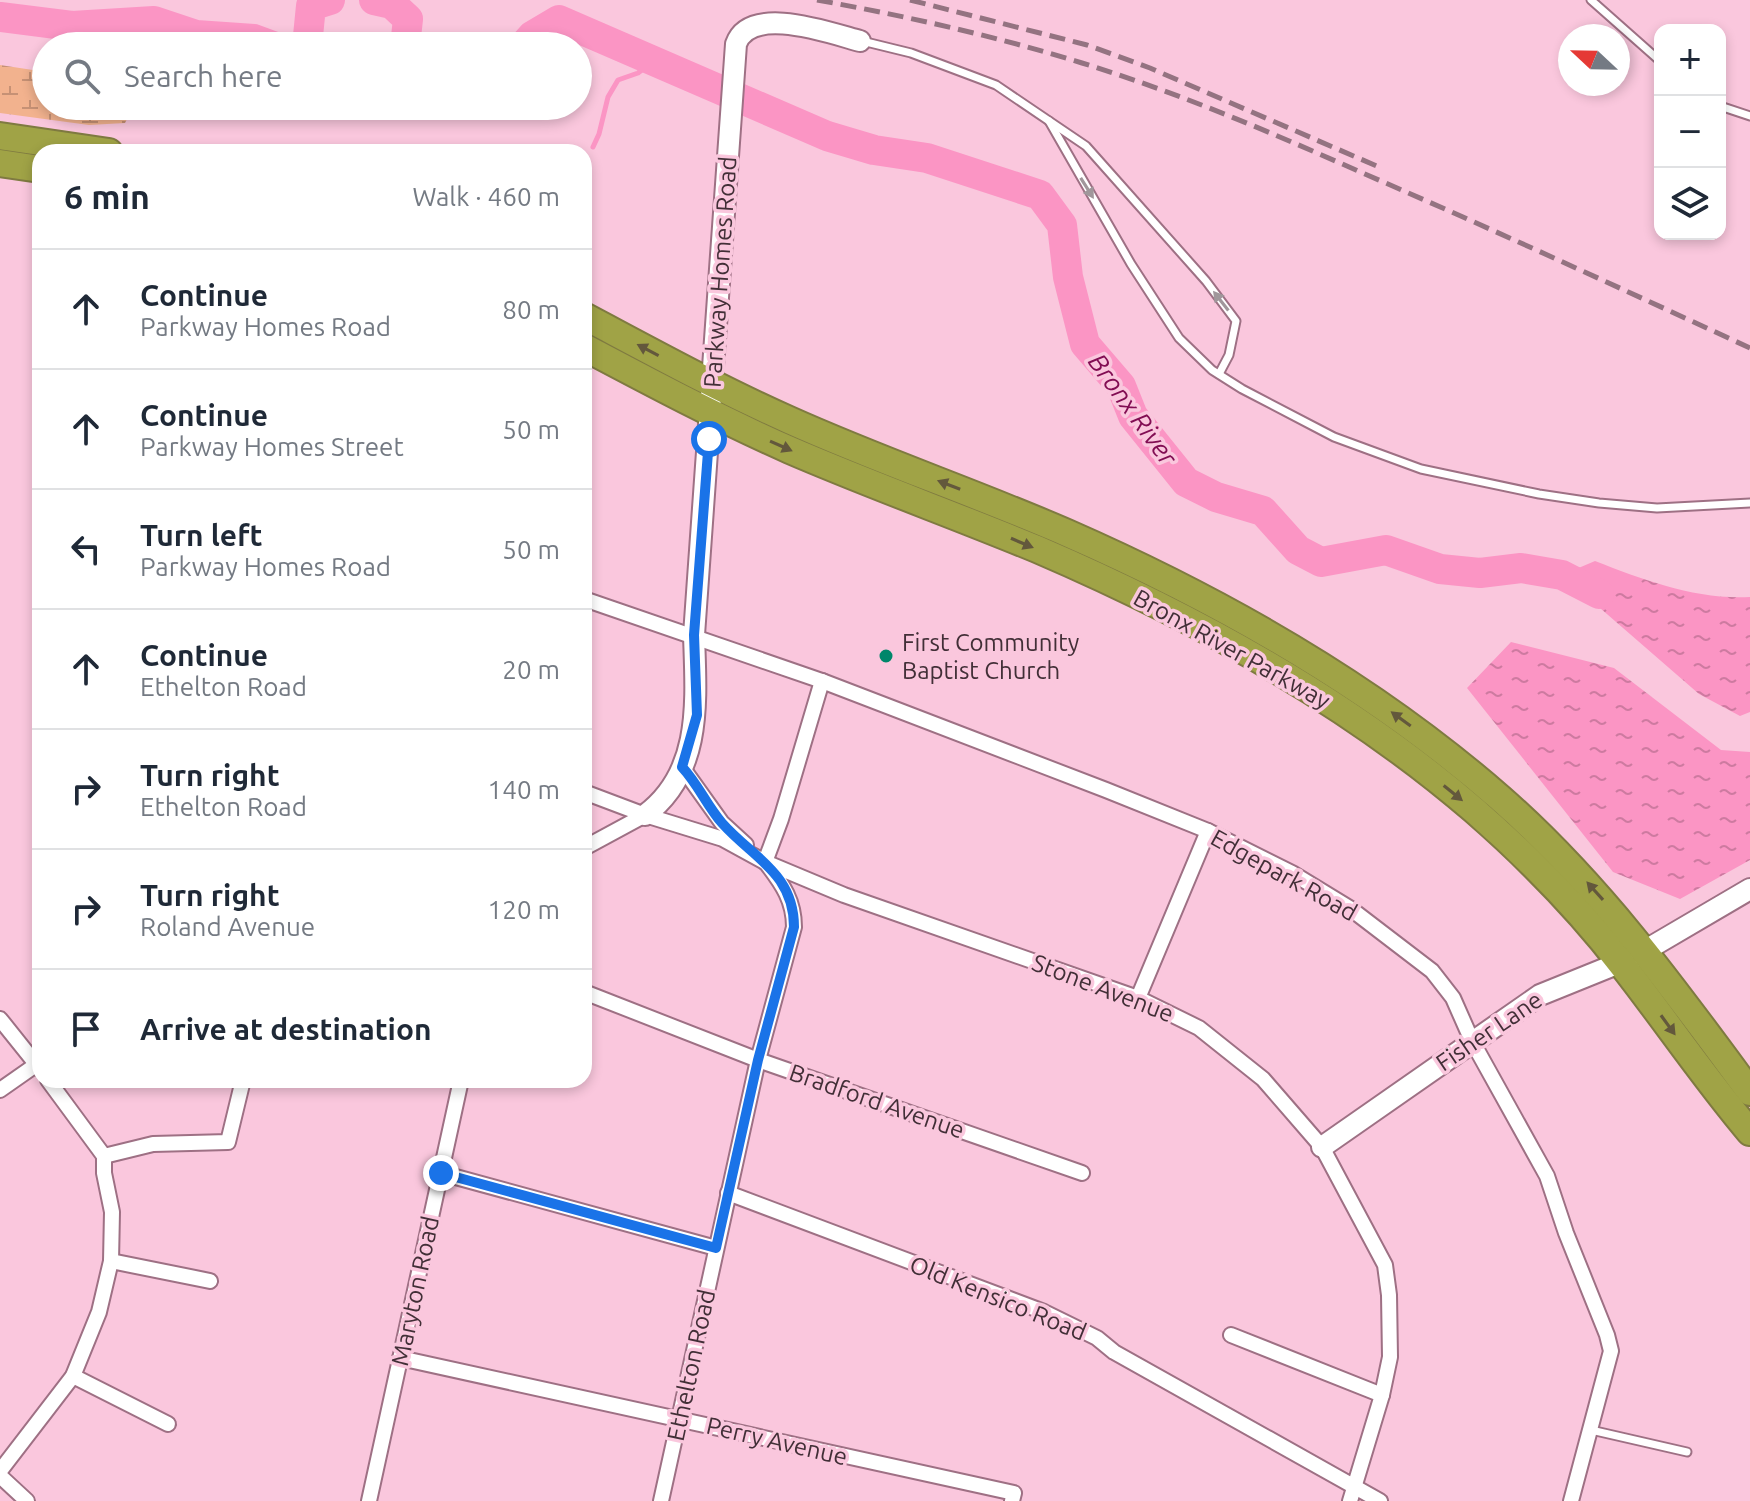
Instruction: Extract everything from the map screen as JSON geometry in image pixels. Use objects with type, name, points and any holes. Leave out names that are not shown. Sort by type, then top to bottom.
[{"type":"highway","points":[[0,136],[54,144]]},
{"type":"highway","points":[[0,163],[32,168]]},
{"type":"highway","name":"Bronx River Parkway","points":[[592,320],[712,383],[826,436],[1095,545],[1202,598],[1307,657],[1406,723],[1500,797],[1585,881],[1645,951],[1750,1092]]},
{"type":"highway","name":"Bronx River Parkway","points":[[592,351],[710,413],[818,462],[985,528],[1174,613],[1279,671],[1366,728],[1473,809],[1561,893],[1621,963],[1750,1132]]},
{"type":"street","name":"Parkway Homes Road","points":[[645,815],[659,804],[676,782],[697,715],[694,635],[736,44],[739,35],[750,26],[787,24],[860,41]]},
{"type":"street","name":"Edgepark Road","points":[[592,602],[822,681],[1208,831],[1292,873],[1351,909],[1432,971],[1453,998],[1472,1041],[1547,1176],[1607,1335],[1611,1351],[1571,1501]]},
{"type":"street","points":[[682,767],[722,823],[765,862],[822,681]]},
{"type":"street","name":"Stone Avenue","points":[[592,795],[723,839],[765,862],[844,895],[1138,998],[1199,1028],[1233,1052],[1263,1079],[1322,1147],[1385,1265],[1390,1357],[1382,1395],[1350,1501]]},
{"type":"street","points":[[592,844],[645,815]]},
{"type":"street","points":[[1138,998],[1208,831]]},
{"type":"street","name":"Ethelton Road","points":[[661,1501],[758,1060],[794,927],[794,912],[787,891],[765,862]]},
{"type":"street","name":"Fisher Lane","points":[[1322,1147],[1548,990],[1645,951],[1750,889]]},
{"type":"street","name":"Bradford Avenue","points":[[592,995],[758,1060],[1082,1173]]},
{"type":"street","points":[[0,1019],[32,1057]]},
{"type":"street","points":[[0,1090],[32,1069]]},
{"type":"street","points":[[27,1501],[0,1474],[73,1376],[99,1312],[111,1261],[112,1212],[106,1189],[104,1156],[54,1088]]},
{"type":"street","points":[[104,1156],[153,1144],[228,1142],[241,1088]]},
{"type":"street","name":"Maryton Road","points":[[369,1501],[459,1088]]},
{"type":"street","points":[[441,1173],[716,1248]]},
{"type":"street","name":"Old Kensico Road","points":[[728,1193],[1044,1312],[1097,1338],[1114,1352],[1380,1501]]},
{"type":"street","points":[[111,1261],[210,1281]]},
{"type":"street","points":[[1231,1335],[1382,1395]]},
{"type":"street","name":"Perry Avenue","points":[[400,1358],[679,1418],[1013,1497]]},
{"type":"street","points":[[73,1376],[168,1424]]},
{"type":"lane","points":[[1591,0],[1654,56]]},
{"type":"lane","points":[[860,41],[911,53],[996,85],[1086,146],[1206,281],[1236,321],[1229,355],[1219,374]]},
{"type":"lane","points":[[1726,108],[1746,115]]},
{"type":"lane","points":[[1049,121],[1131,264],[1179,338],[1219,374],[1334,437],[1421,469],[1539,494],[1657,508],[1750,503]]},
{"type":"lane","points":[[1591,1430],[1687,1452]]},
{"type":"green space","points":[[0,65],[32,70],[32,117],[0,113]]},
{"type":"green space","points":[[52,120],[126,120],[125,123],[89,125]]},
{"type":"water","points":[[1595,561],[1651,582],[1690,592],[1750,597],[1750,712],[1740,716],[1699,694],[1562,575]]},
{"type":"water","points":[[1511,642],[1614,668],[1721,750],[1750,752],[1750,860],[1680,899],[1613,872],[1467,688]]},
{"type":"waterway","name":"Bronx River","points":[[308,32],[311,6],[330,0]]},
{"type":"waterway","name":"Bronx River","points":[[374,0],[392,4],[408,19],[407,32]]},
{"type":"waterway","name":"Bronx River","points":[[0,17],[72,26],[154,21],[187,32]]},
{"type":"waterway","name":"Bronx River","points":[[539,32],[559,20],[587,32]]},
{"type":"waterway","name":"Bronx River","points":[[592,34],[827,136],[874,150],[927,158],[1040,195],[1062,225],[1068,277],[1085,344],[1121,386],[1133,416],[1186,482],[1216,497],[1263,511],[1298,550],[1321,562],[1386,550],[1440,569],[1480,573],[1521,568],[1562,575],[1599,594]]},
{"type":"waterway","points":[[593,147],[608,97],[618,80],[638,73],[653,61]]},
{"type":"railway","points":[[817,0],[1016,44],[1187,99],[1555,258],[1750,348]]},
{"type":"railway","points":[[910,0],[1087,45],[1150,68],[1379,167]]},
{"type":"place","name":"First Community Baptist Church","points":[[886,656]]},
{"type":"route","points":[[441,1173],[716,1248],[758,1060],[794,927],[794,912],[787,891],[765,862],[722,823],[682,767],[697,715],[694,635],[709,439]]}]
